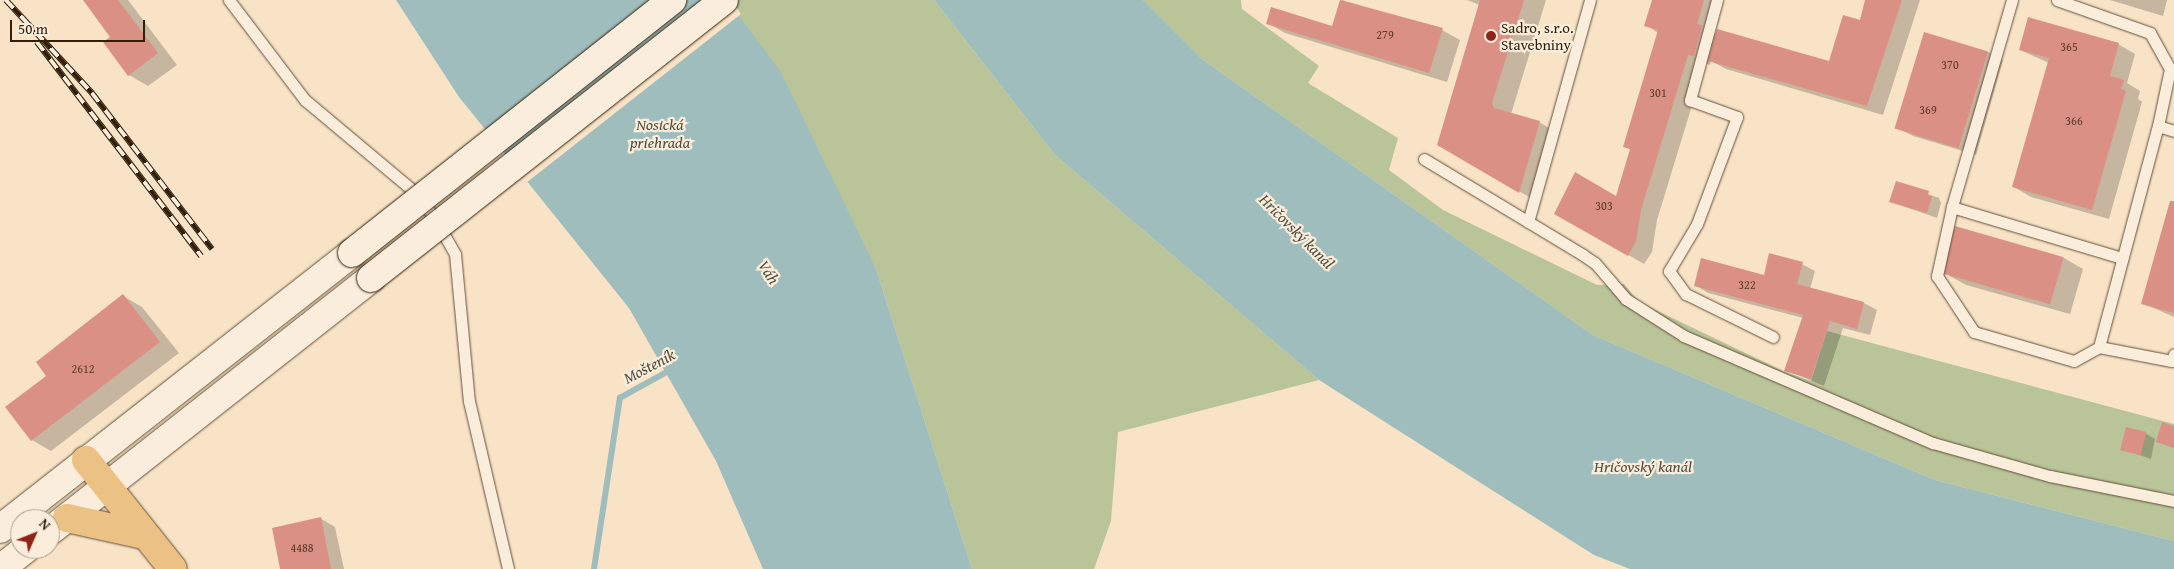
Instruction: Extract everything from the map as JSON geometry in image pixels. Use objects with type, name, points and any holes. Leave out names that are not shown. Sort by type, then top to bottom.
[{"type":"highway","points":[[86,460],[173,569]]},
{"type":"highway","points":[[60,524],[144,535]]},
{"type":"main road","points":[[0,529],[672,0]]},
{"type":"main road","points":[[60,523],[724,0]]},
{"type":"lane","points":[[229,0],[305,100],[410,188],[434,217],[454,254],[469,401],[508,569]]},
{"type":"lane","points":[[1528,222],[1590,0]]},
{"type":"lane","points":[[1717,0],[1690,100],[1737,117],[1697,224],[1668,271],[1686,294],[1773,337]]},
{"type":"lane","points":[[2012,0],[1952,207],[1937,276],[1974,332],[2074,361],[2099,347],[2172,360],[2174,354]]},
{"type":"lane","points":[[2057,0],[2150,33],[2170,69],[2158,126],[2099,347]]},
{"type":"lane","points":[[2158,126],[2174,131]]},
{"type":"lane","points":[[1424,159],[1595,263],[1626,299],[1654,319],[1754,366],[1933,443],[2050,476],[2174,501]]},
{"type":"lane","points":[[1952,207],[2122,258]]},
{"type":"green space","points":[[727,0],[934,0],[1055,155],[1319,380],[1118,432],[1111,521],[1094,569],[972,569],[876,269]]},
{"type":"green space","points":[[1143,0],[1241,0],[1242,9],[1319,66],[1308,83],[1398,138],[1389,170],[1443,210],[1597,285],[1624,284],[1639,302],[1783,371],[1811,381],[1827,331],[2174,424],[2174,541],[1935,480],[1593,335],[1202,59]]},
{"type":"water","points":[[396,0],[727,0],[781,72],[876,269],[972,569],[763,569],[716,461],[629,308],[459,97]]},
{"type":"water","name":"Hričovský kanál","points":[[934,0],[1143,0],[1202,59],[1593,335],[1935,480],[2174,541],[2174,569],[1630,569],[1594,555],[1319,380],[1055,155]]},
{"type":"pier","points":[[731,0],[741,14],[526,183],[506,158]]},
{"type":"building","points":[[83,0],[118,0],[158,53],[128,76],[103,42],[110,37]]},
{"type":"building","points":[[1340,0],[1443,28],[1429,73],[1266,24],[1271,7],[1332,26]]},
{"type":"building","points":[[1480,0],[1524,0],[1492,103],[1494,108],[1540,121],[1519,193],[1437,145]]},
{"type":"building","points":[[1652,0],[1704,0],[1697,24],[1702,25],[1694,56],[1688,55],[1641,210],[1636,241],[1628,256],[1554,214],[1575,172],[1616,196],[1630,149],[1623,147],[1658,30],[1644,26]]},
{"type":"building","points":[[1865,0],[1902,0],[1867,106],[1708,61],[1717,29],[1829,61],[1843,15],[1860,20]]},
{"type":"building","points":[[2028,17],[2119,43],[2110,76],[2124,80],[2121,89],[2126,91],[2092,210],[2012,187],[2049,58],[2019,50]]},
{"type":"building","points":[[1924,32],[1988,52],[1959,148],[1894,129]]},
{"type":"building","points":[[1896,181],[1929,191],[1928,195],[1932,196],[1927,213],[1889,202]]},
{"type":"building","points":[[2170,201],[2174,201],[2174,313],[2141,304]]},
{"type":"building","points":[[1955,226],[2064,257],[2050,304],[1941,273]]},
{"type":"building","points":[[1769,253],[1803,262],[1797,284],[1864,302],[1857,329],[1830,321],[1811,379],[1784,371],[1803,315],[1694,286],[1701,258],[1764,275]]},
{"type":"building","points":[[123,294],[160,342],[31,441],[5,407],[46,376],[36,362]]},
{"type":"building","points":[[2162,422],[2174,426],[2174,448],[2156,442]]},
{"type":"building","points":[[2126,427],[2146,432],[2141,455],[2120,450]]},
{"type":"building","points":[[321,517],[331,569],[280,569],[272,528]]},
{"type":"waterway","name":"Mošteník","points":[[594,569],[620,398],[672,369]]},
{"type":"railway","points":[[6,0],[92,93],[212,249]]},
{"type":"railway","points":[[37,42],[201,256]]},
{"type":"place","name":"Sadro, s.r.o. Stavebniny","points":[[1491,36]]},
{"type":"water label","name":"Nosická priehrada","points":[[660,133]]},
{"type":"water label","name":"Váh","points":[[769,272]]}]
